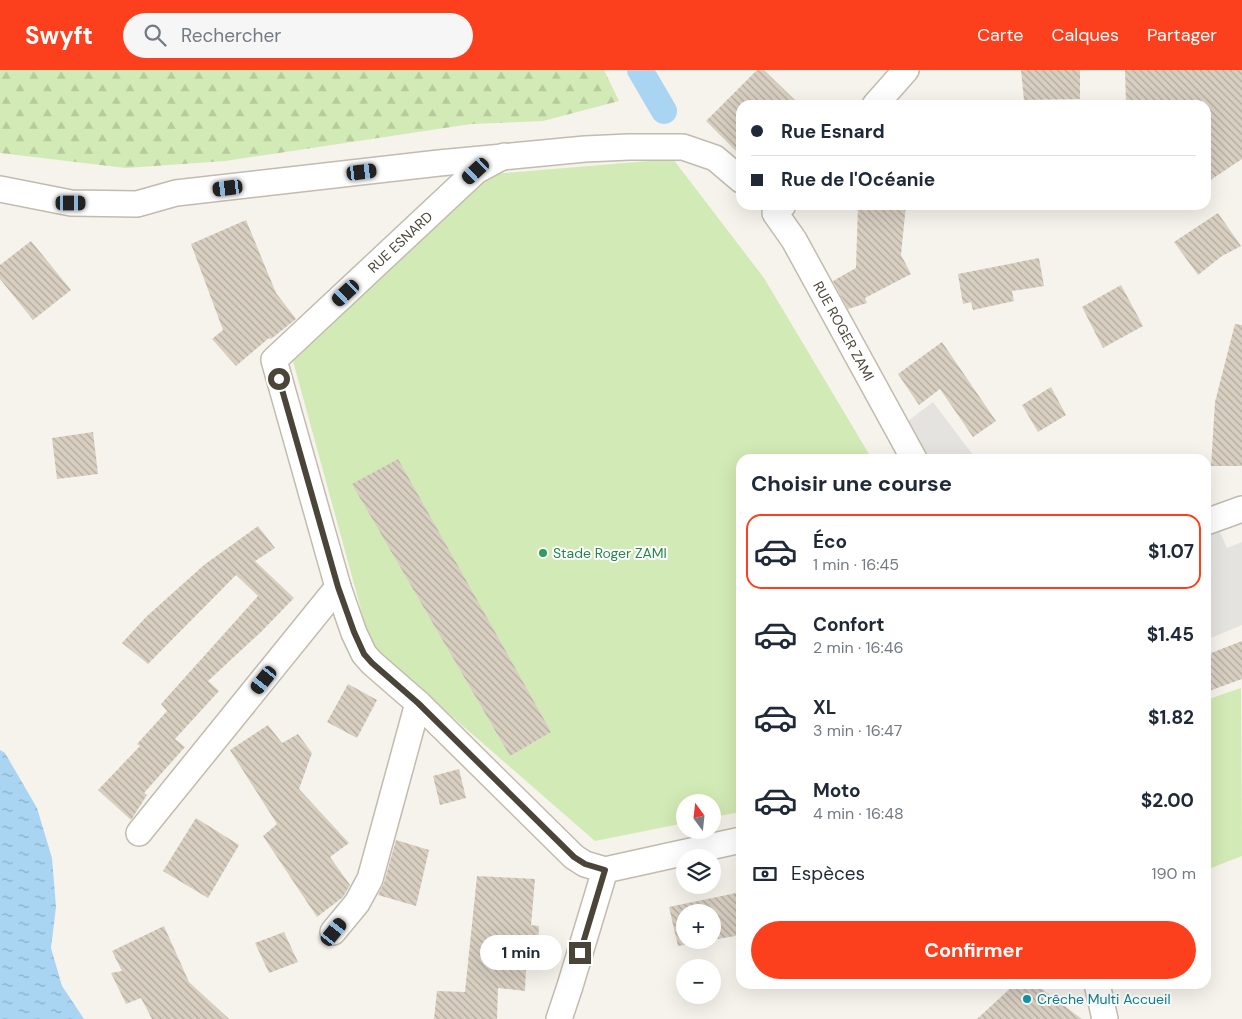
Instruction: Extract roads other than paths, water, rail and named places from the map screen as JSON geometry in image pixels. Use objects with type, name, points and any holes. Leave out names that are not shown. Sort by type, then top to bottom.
[{"type":"street","points":[[879,100],[906,70]]},
{"type":"street","points":[[0,189],[71,203],[137,204],[176,193],[504,156],[585,149],[682,147],[715,158],[736,176]]},
{"type":"street","name":"RUE ESNARD","points":[[504,156],[476,171],[274,360],[338,587],[364,654],[418,703],[574,857],[585,864],[605,870]]},
{"type":"street","name":"RUE ROGER ZAMI","points":[[776,210],[911,454]]},
{"type":"street","points":[[1211,520],[1242,509]]},
{"type":"street","points":[[139,834],[338,587]]},
{"type":"street","points":[[334,932],[357,903],[370,879],[418,703]]},
{"type":"street","points":[[559,1019],[605,870],[736,841]]},
{"type":"street","points":[[1098,989],[1105,1019]]},
{"type":"water","points":[[0,750],[5,753],[37,808],[52,858],[56,907],[51,948],[62,986],[84,1019],[0,1019]]},
{"type":"waterway","points":[[640,70],[664,111]]},
{"type":"place","name":"Stade Roger ZAMI","points":[[543,553]]},
{"type":"place","name":"Crêche Multi Accueil","points":[[1027,999]]}]
